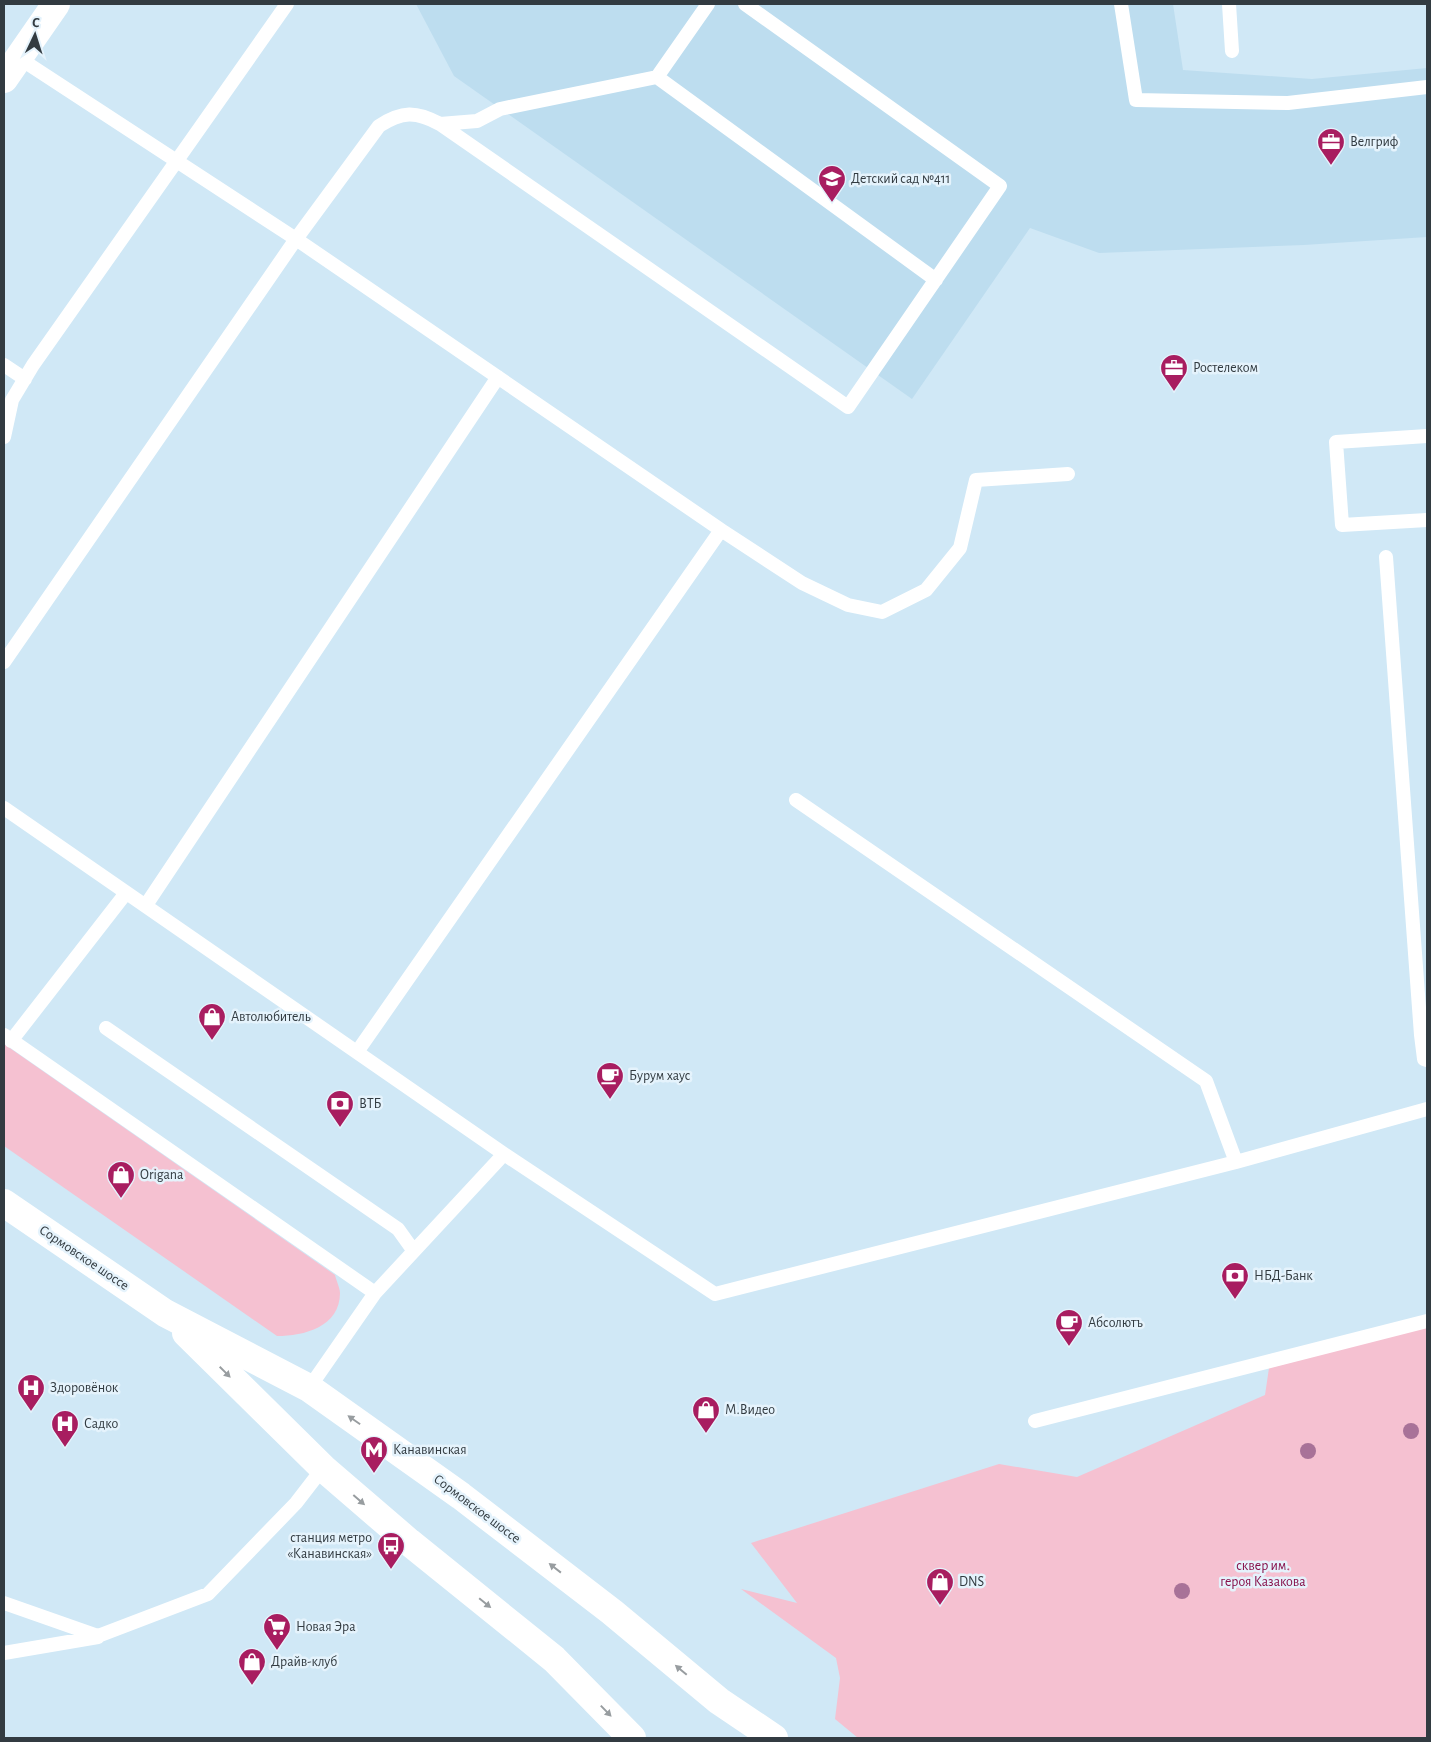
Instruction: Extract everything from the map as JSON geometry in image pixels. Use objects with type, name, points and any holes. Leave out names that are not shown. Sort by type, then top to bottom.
[{"type":"main road","points":[[11,69],[56,4]]},
{"type":"main road","name":"Сормовское шоссе","points":[[4,1203],[165,1313],[309,1388],[461,1496],[612,1612],[719,1701],[774,1738]]},
{"type":"main road","name":"Сормовское шоссе","points":[[165,1313],[323,1468],[409,1542],[554,1659],[632,1738]]},
{"type":"main road","name":"Сормовское шоссе","points":[[719,1701],[744,1738]]},
{"type":"lane","points":[[4,438],[12,400],[25,379],[287,4]]},
{"type":"lane","points":[[440,124],[477,121],[500,109],[657,77],[708,4]]},
{"type":"lane","points":[[4,662],[296,238],[379,126],[399,114],[426,116],[440,124],[848,407],[1000,186],[745,4]]},
{"type":"lane","points":[[1121,4],[1136,100],[1288,103],[1427,87]]},
{"type":"lane","points":[[1229,4],[1232,51]]},
{"type":"lane","points":[[11,69],[177,160],[296,238],[720,530],[802,584],[848,605],[882,612],[926,590],[960,548],[976,480],[1068,474]]},
{"type":"lane","points":[[657,77],[936,280]]},
{"type":"lane","points":[[4,364],[25,379]]},
{"type":"lane","points":[[146,905],[498,377]]},
{"type":"lane","points":[[1427,436],[1336,442],[1342,525],[1427,520]]},
{"type":"lane","points":[[357,1052],[720,530]]},
{"type":"lane","points":[[1386,556],[1421,1035],[1424,1059],[1427,1060]]},
{"type":"lane","points":[[796,800],[1206,1082],[1236,1162]]},
{"type":"lane","points":[[4,808],[504,1154],[715,1294],[1236,1162],[1427,1110]]},
{"type":"lane","points":[[126,893],[7,1038],[376,1293]]},
{"type":"lane","points":[[106,1028],[398,1229],[414,1250]]},
{"type":"lane","points":[[309,1388],[376,1293],[504,1154]]},
{"type":"lane","points":[[1035,1421],[1427,1321]]},
{"type":"lane","points":[[4,1653],[98,1636],[208,1594],[296,1503],[323,1468]]},
{"type":"lane","points":[[4,1603],[98,1636]]},
{"type":"shaded area","points":[[416,4],[1173,4],[1183,70],[1312,79],[1427,68],[1427,237],[1304,245],[1099,253],[1030,228],[912,399],[454,76]]},
{"type":"green space","points":[[4,1044],[335,1275],[340,1293],[334,1314],[327,1322],[309,1331],[287,1336],[277,1336],[4,1146]]},
{"type":"green space","name":"сквер им. героя Казакова","points":[[1427,1327],[1427,1738],[858,1738],[835,1719],[840,1678],[836,1658],[741,1589],[797,1603],[751,1543],[999,1464],[1077,1477],[1265,1395],[1269,1368]]},
{"type":"place","name":"Велгриф","points":[[1331,166]]},
{"type":"place","name":"Детский сад №411","points":[[832,203]]},
{"type":"place","name":"Ростелеком","points":[[1174,392]]},
{"type":"place","name":"Автолюбитель","points":[[212,1041]]},
{"type":"place","name":"Бурум хаус","points":[[610,1100]]},
{"type":"place","name":"ВТБ","points":[[340,1128]]},
{"type":"place","name":"Origana","points":[[121,1199]]},
{"type":"place","name":"НБД-Банк","points":[[1235,1300]]},
{"type":"place","name":"Абсолютъ","points":[[1069,1347]]},
{"type":"place","name":"Здоровёнок","points":[[31,1412]]},
{"type":"place","name":"М.Видео","points":[[706,1434]]},
{"type":"place","name":"Садко","points":[[65,1448]]},
{"type":"place","name":"Канавинская","points":[[374,1474]]},
{"type":"place","name":"станция метро «Канавинская»","points":[[391,1570]]},
{"type":"place","name":"DNS","points":[[940,1606]]},
{"type":"place","name":"Новая Эра","points":[[277,1651]]},
{"type":"place","name":"Драйв-клуб","points":[[252,1686]]}]
